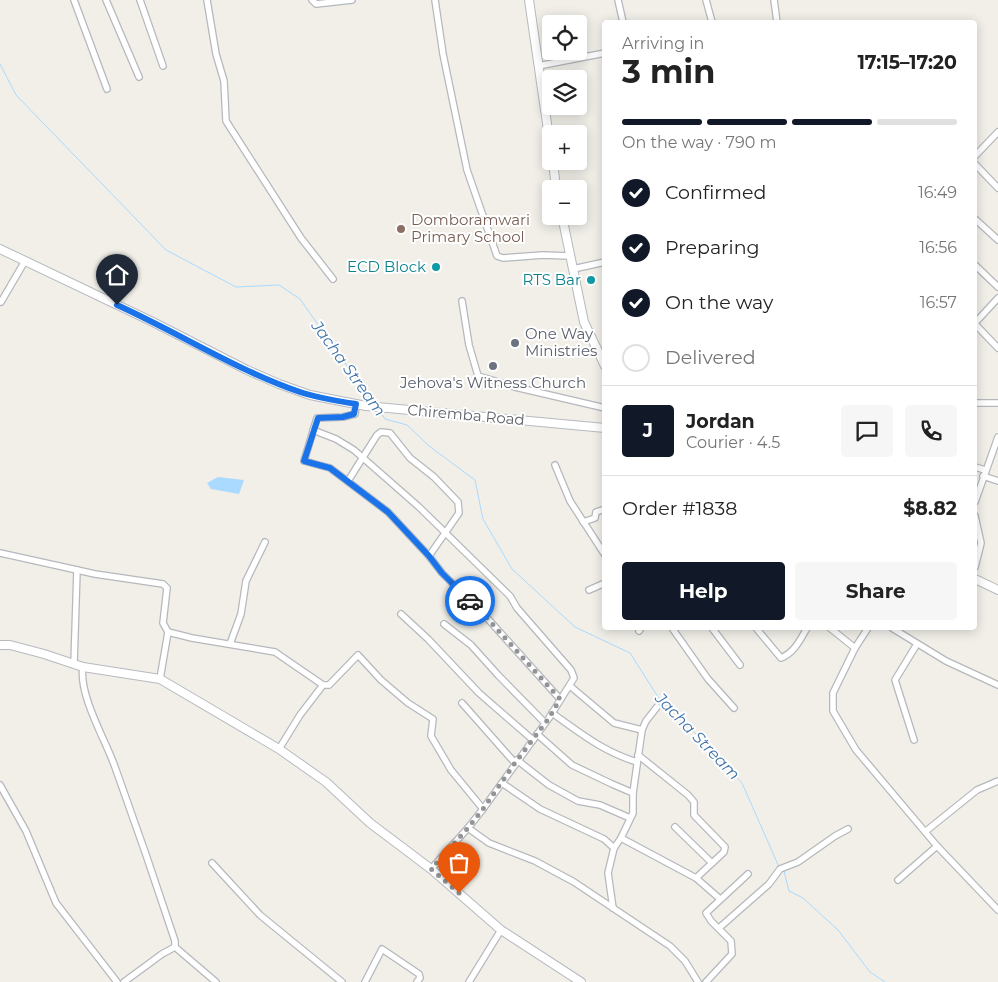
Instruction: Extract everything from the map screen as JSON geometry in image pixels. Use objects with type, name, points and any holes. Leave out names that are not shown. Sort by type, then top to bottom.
[{"type":"street","points":[[74,0],[107,89]]},
{"type":"street","points":[[106,0],[139,77]]},
{"type":"street","points":[[140,0],[163,66]]},
{"type":"street","points":[[206,0],[216,54],[224,81],[226,121],[301,238],[333,279]]},
{"type":"street","points":[[312,0],[316,4],[322,4],[352,0]]},
{"type":"street","points":[[435,0],[443,54],[467,170],[497,256],[503,258],[543,255],[570,256]]},
{"type":"street","points":[[529,0],[547,125]]},
{"type":"street","points":[[618,0],[623,20]]},
{"type":"street","points":[[706,0],[711,20]]},
{"type":"street","points":[[774,0],[777,20]]},
{"type":"street","points":[[538,66],[602,54]]},
{"type":"street","points":[[977,154],[998,132]]},
{"type":"street","points":[[977,166],[998,188]]},
{"type":"street","points":[[977,222],[998,240]]},
{"type":"street","points":[[564,225],[584,322],[602,360]]},
{"type":"street","name":"Chiremba Road","points":[[0,249],[268,379],[310,395],[366,406],[602,428]]},
{"type":"street","points":[[0,302],[24,260]]},
{"type":"street","points":[[573,269],[602,263]]},
{"type":"street","points":[[977,267],[998,287]]},
{"type":"street","points":[[977,322],[998,298]]},
{"type":"street","points":[[462,301],[469,345],[478,376],[515,388],[602,407]]},
{"type":"street","points":[[977,326],[998,348]]},
{"type":"street","points":[[977,403],[998,403]]},
{"type":"street","points":[[356,404],[354,414],[343,417],[318,418],[304,461],[330,468],[364,496],[388,512],[429,556],[442,573],[488,619],[560,699]]},
{"type":"street","points":[[313,430],[336,439],[364,457],[419,507],[510,596],[517,608],[571,670],[574,678],[546,723],[516,761],[483,809],[431,869]]},
{"type":"street","points":[[348,481],[377,435],[381,432],[390,433],[410,458],[434,477],[458,502],[459,513],[429,556]]},
{"type":"street","points":[[977,496],[998,437]]},
{"type":"street","points":[[555,465],[570,501],[602,550]]},
{"type":"street","points":[[977,468],[998,481]]},
{"type":"street","points":[[583,522],[595,518],[596,512],[602,510]]},
{"type":"street","points":[[977,524],[982,544],[977,562]]},
{"type":"street","points":[[230,644],[241,614],[246,581],[265,542]]},
{"type":"street","points":[[0,553],[95,574],[163,584],[168,588],[163,623],[168,632],[160,679]]},
{"type":"street","points":[[74,664],[77,570]]},
{"type":"street","points":[[977,580],[998,590]]},
{"type":"street","points":[[589,590],[602,584]]},
{"type":"street","points":[[401,614],[479,692],[533,740]]},
{"type":"street","points":[[444,624],[471,645],[546,723]]},
{"type":"street","points":[[673,630],[708,679],[734,708]]},
{"type":"street","points":[[714,630],[740,665]]},
{"type":"street","points":[[758,630],[781,658],[790,654],[795,649],[806,630]]},
{"type":"street","points":[[832,630],[855,648]]},
{"type":"street","points":[[867,630],[855,648],[833,693],[834,711],[856,750],[937,846],[998,910]]},
{"type":"street","points":[[895,630],[946,661],[998,686]]},
{"type":"street","points":[[168,632],[275,652],[323,686]]},
{"type":"street","points":[[914,740],[896,680],[916,644]]},
{"type":"street","points":[[0,645],[27,649],[83,667],[160,679],[279,749],[326,782],[370,822],[431,869],[501,930],[581,982]]},
{"type":"street","points":[[279,749],[300,715],[323,686],[329,685],[358,655],[381,680],[408,703],[433,719],[432,736],[446,762],[483,809]]},
{"type":"street","points":[[83,667],[81,674],[88,701],[118,774],[172,932],[175,947],[216,982]]},
{"type":"street","points":[[570,686],[614,723],[642,730]]},
{"type":"street","points":[[462,703],[516,761],[549,785],[578,801],[600,805],[630,818]]},
{"type":"street","points":[[613,908],[608,873],[614,848],[633,813],[633,793],[642,730],[646,721],[657,707]]},
{"type":"street","points":[[552,713],[595,744],[616,755],[638,759],[688,795],[694,802],[694,815],[725,847],[724,852],[696,878]]},
{"type":"street","points":[[537,734],[572,764],[633,793]]},
{"type":"street","points":[[926,831],[977,790],[998,781]]},
{"type":"street","points":[[502,783],[540,809],[604,838],[614,848]]},
{"type":"street","points":[[0,785],[26,831],[56,903],[117,982]]},
{"type":"street","points":[[674,827],[712,863]]},
{"type":"street","points":[[468,828],[489,843],[535,861],[574,882],[670,946],[685,961],[698,982]]},
{"type":"street","points":[[719,928],[769,884],[780,869],[798,862],[848,829]]},
{"type":"street","points":[[621,838],[696,878],[720,900]]},
{"type":"street","points":[[898,880],[937,846]]},
{"type":"street","points":[[212,863],[260,915],[342,982]]},
{"type":"street","points":[[706,982],[732,954],[731,941],[706,913],[748,874]]},
{"type":"street","points":[[469,982],[501,930]]},
{"type":"street","points":[[124,982],[162,954],[175,947]]},
{"type":"street","points":[[365,982],[382,949],[419,974],[420,978],[417,982]]},
{"type":"water","points":[[218,477],[244,480],[239,494],[211,489],[207,483]]},
{"type":"waterway","name":"Jacha Stream","points":[[0,64],[16,95],[166,250],[236,287],[279,285],[300,299],[374,404]]},
{"type":"waterway","name":"Jacha Stream","points":[[380,411],[385,419],[407,425],[429,446],[475,480],[483,519],[512,569],[575,627],[630,653],[658,697],[682,719],[742,783],[779,867]]},
{"type":"waterway","name":"Jacha Stream","points":[[784,871],[789,891],[803,898],[838,930],[870,972],[885,982]]},
{"type":"way so far","points":[[459,893],[431,869],[483,809],[549,718],[560,699],[470,601]]},
{"type":"place","name":"Domboramwari Primary School","points":[[401,229]]},
{"type":"place","name":"ECD Block","points":[[436,267]]},
{"type":"place","name":"RTS Bar","points":[[591,280]]},
{"type":"place","name":"One Way Ministries","points":[[515,343]]},
{"type":"place","name":"Jehova's Witness Church","points":[[493,366]]},
{"type":"route","points":[[117,305],[279,384],[300,392],[356,404],[354,414],[343,417],[318,418],[304,461],[330,468],[364,496],[388,512],[429,556],[442,573],[470,601]]}]
